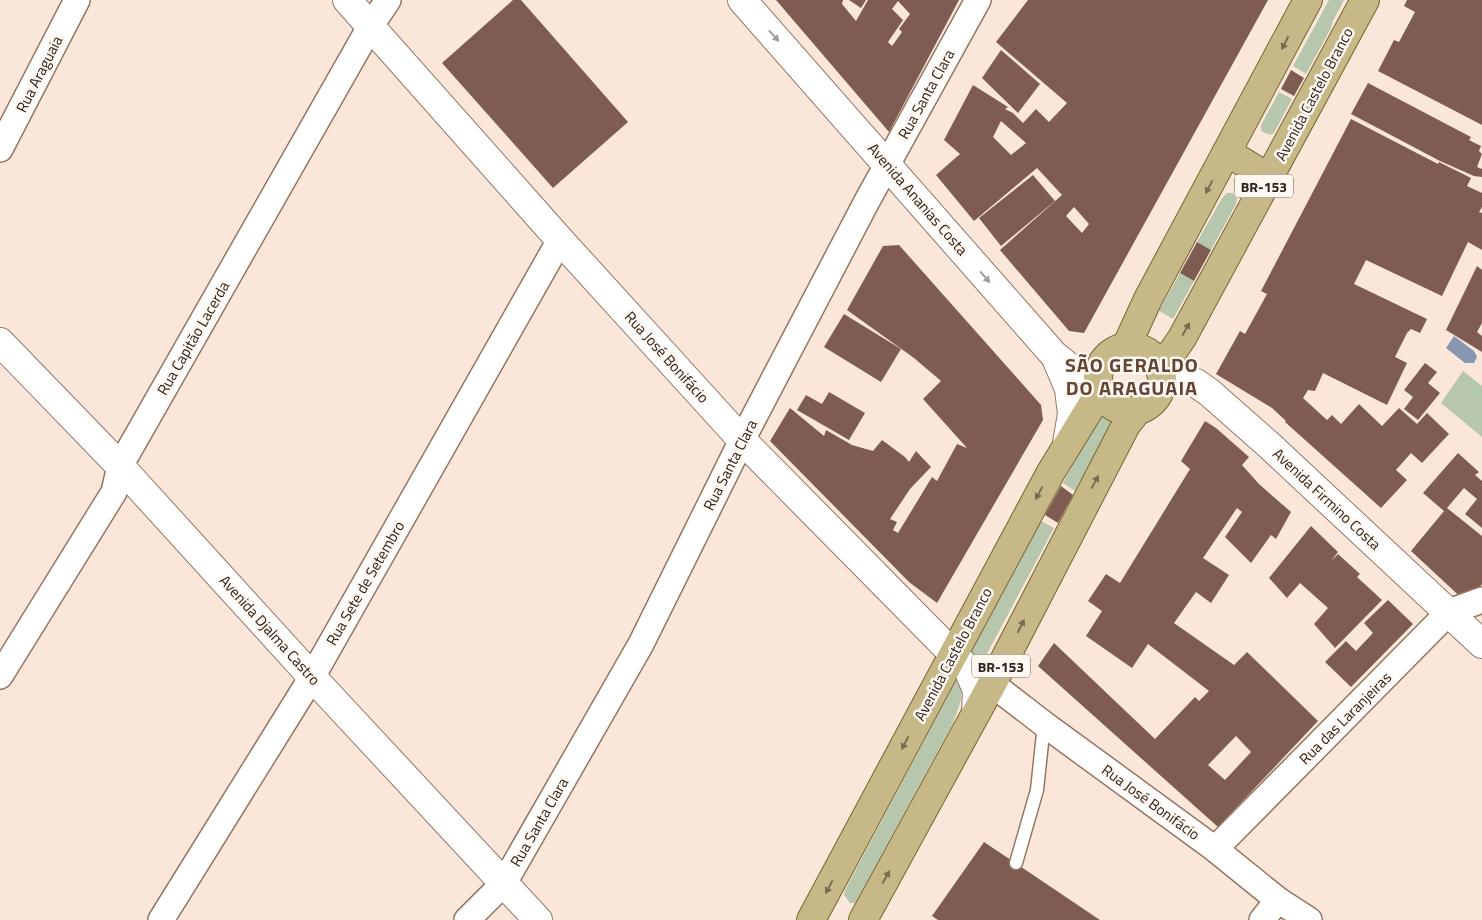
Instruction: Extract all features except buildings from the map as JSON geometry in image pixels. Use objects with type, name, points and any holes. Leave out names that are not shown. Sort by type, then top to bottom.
[{"type":"main road","name":"BR-153","points":[[1126,347],[1148,299],[1308,0]]},
{"type":"main road","name":"Avenida Castelo Branco","points":[[1160,370],[1182,338],[1364,1]]},
{"type":"main road","points":[[1227,152],[1269,178]]},
{"type":"main road","points":[[1137,411],[1122,411],[1108,404],[1100,392],[1097,380],[1100,368],[1106,358],[1115,350],[1126,347],[1138,348],[1148,353],[1156,360],[1160,370]]},
{"type":"main road","name":"BR-153","points":[[863,920],[992,684],[1113,448],[1126,425],[1137,411],[1149,406],[1158,396],[1162,383],[1160,370]]},
{"type":"main road","name":"Avenida Castelo Branco","points":[[811,920],[1067,443],[1100,392]]},
{"type":"street","name":"Rua Araguaia","points":[[0,149],[77,0]]},
{"type":"street","name":"Rua José Bonifácio","points":[[347,0],[560,240],[742,440],[968,669],[977,691],[976,713]]},
{"type":"street","name":"Rua Capitão Lacerda","points":[[0,676],[114,492],[120,466],[370,26],[388,0]]},
{"type":"street","name":"Avenida Ananias Costa","points":[[742,0],[1054,355],[1100,392]]},
{"type":"street","name":"Rua Santa Clara","points":[[467,920],[504,883],[640,644],[742,440],[888,164],[978,0]]},
{"type":"street","name":"Rua Sete de Setembro","points":[[161,920],[312,677],[560,240]]},
{"type":"street","name":"Avenida Djalma Castro","points":[[0,342],[120,466],[312,677],[538,920]]},
{"type":"street","points":[[1054,355],[1069,389],[1072,414],[1067,443]]},
{"type":"street","name":"Avenida Firmino Costa","points":[[1160,370],[1196,383],[1210,393],[1270,446],[1482,644]]},
{"type":"street","name":"Rua das Laranjeiras","points":[[1216,849],[1449,612],[1482,600]]},
{"type":"street","name":"Rua José Bonifácio","points":[[992,684],[1216,849],[1278,900],[1309,920]]},
{"type":"street","points":[[1262,920],[1278,900]]},
{"type":"lane","points":[[1016,863],[1037,790],[1044,724]]},
{"type":"green space","points":[[1329,0],[1344,0],[1306,74],[1293,66]]},
{"type":"green space","points":[[1279,92],[1292,99],[1274,133],[1270,135],[1261,131],[1261,125]]},
{"type":"green space","points":[[1227,193],[1233,193],[1237,199],[1211,250],[1197,242],[1222,198]]},
{"type":"green space","points":[[1180,273],[1194,281],[1173,319],[1159,311]]},
{"type":"green space","points":[[1463,371],[1482,386],[1482,437],[1441,403]]},
{"type":"green space","points":[[1103,417],[1108,417],[1111,421],[1110,426],[1075,491],[1063,483],[1097,421]]},
{"type":"green space","points":[[1041,521],[1054,528],[981,665],[969,649]]},
{"type":"green space","points":[[956,681],[961,697],[953,723],[855,903],[850,903],[844,895],[845,890]]},
{"type":"water","points":[[1454,336],[1474,351],[1477,357],[1474,363],[1465,363],[1446,348]]},
{"type":"district","name":"SÃO GERALDO DO ARAGUAIA","points":[[1132,376]]}]
